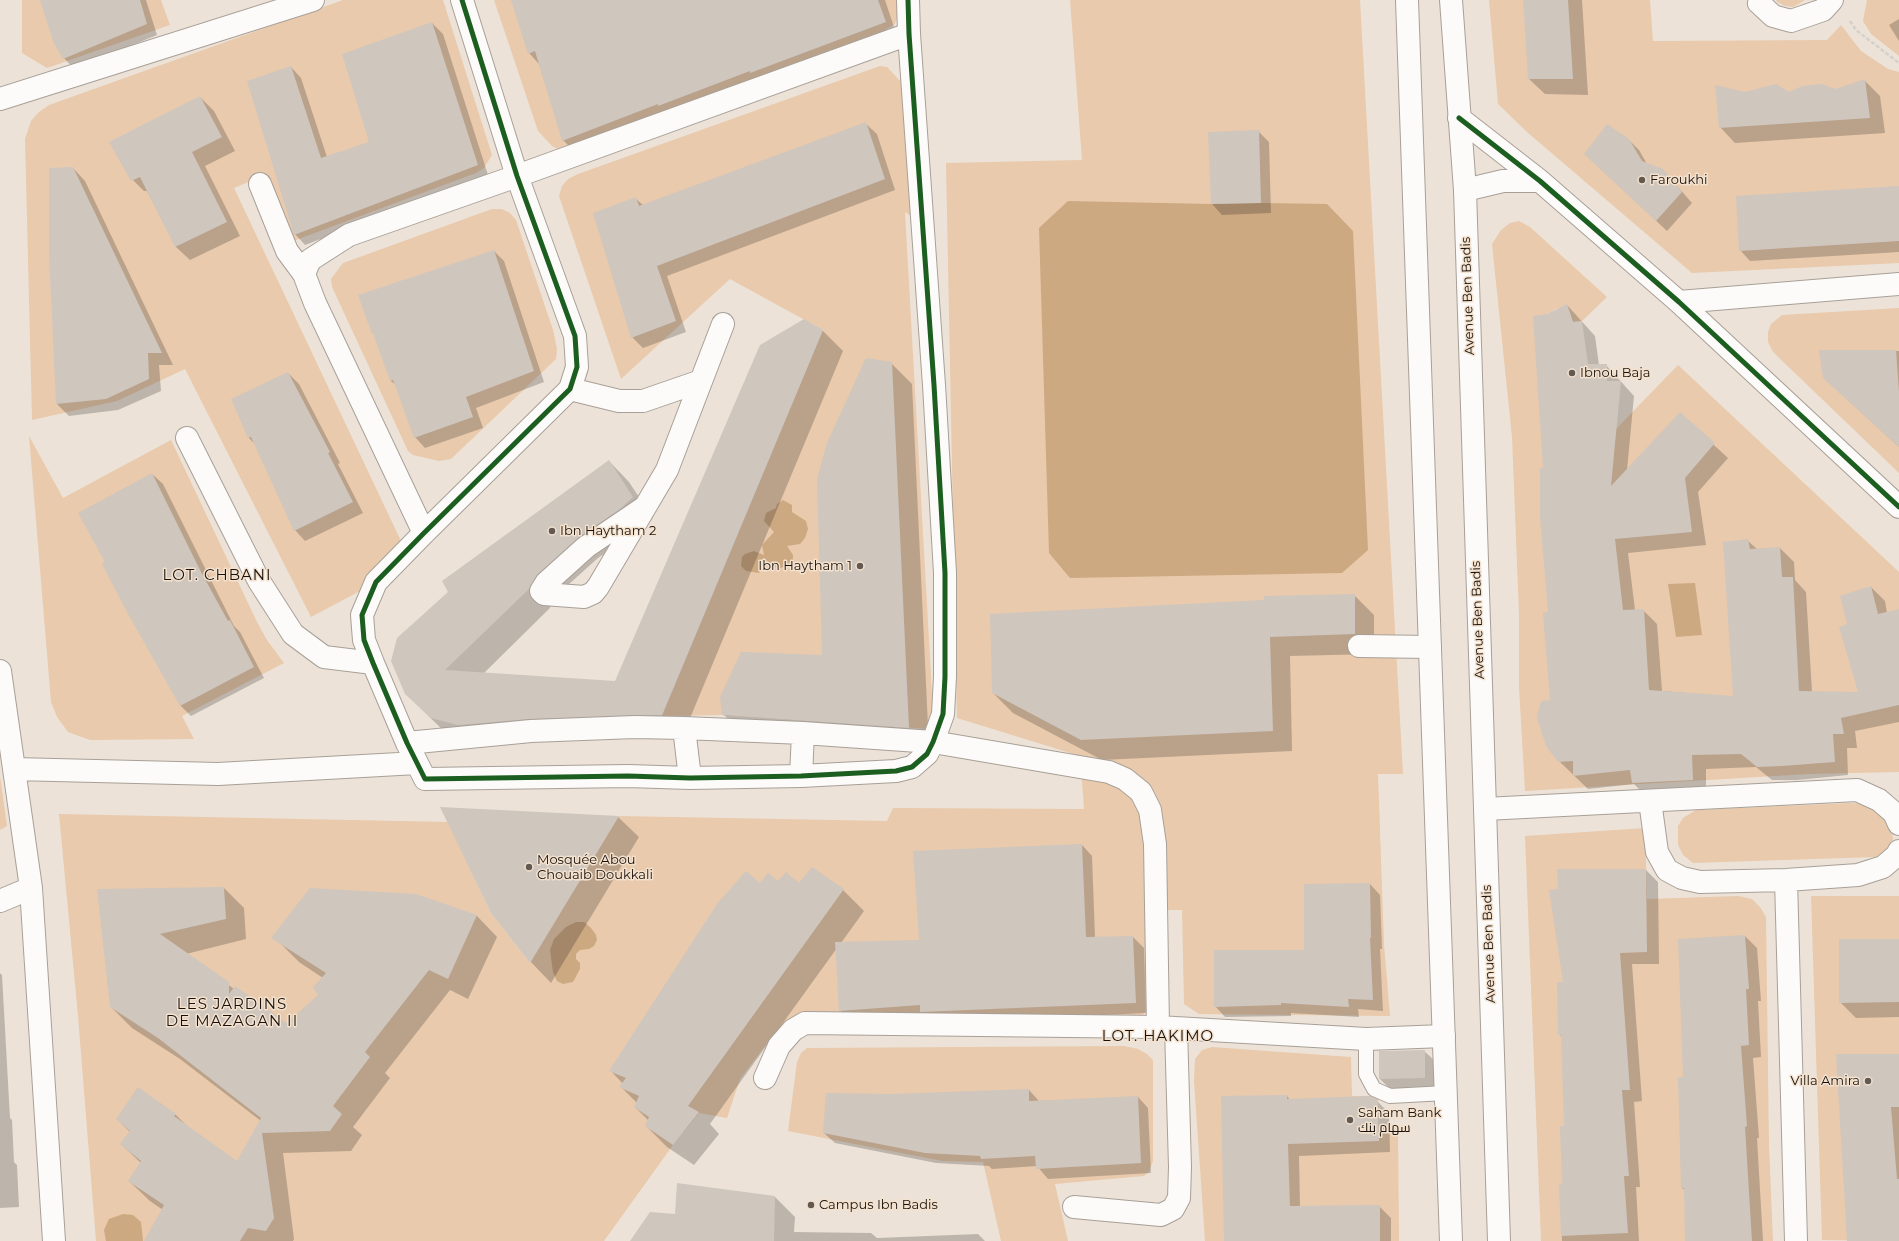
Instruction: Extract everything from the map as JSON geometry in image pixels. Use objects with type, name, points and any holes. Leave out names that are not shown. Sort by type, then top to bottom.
[{"type":"street","points":[[0,99],[313,0]]},
{"type":"street","points":[[462,0],[518,176],[575,336],[578,367],[570,389],[376,582],[362,615],[364,640],[407,743],[425,779],[628,776],[690,778],[801,776],[896,771],[912,767],[927,754],[943,714],[945,677],[945,573],[908,0]]},
{"type":"street","points":[[1407,0],[1451,1241]]},
{"type":"street","name":"Avenue Ben Badis","points":[[1451,0],[1458,118],[1465,190],[1474,529],[1499,1241]]},
{"type":"street","points":[[1760,0],[1759,3],[1773,16],[1791,21],[1823,10],[1832,0]]},
{"type":"street","points":[[304,274],[310,260],[349,235],[518,176],[909,34]]},
{"type":"street","points":[[1458,118],[1540,181],[1678,302],[1899,507]]},
{"type":"street","points":[[1465,190],[1503,181],[1540,181]]},
{"type":"street","points":[[260,184],[287,251],[304,274],[315,303],[424,533]]},
{"type":"street","points":[[1678,302],[1899,284]]},
{"type":"street","points":[[645,507],[586,547],[546,583],[541,591],[544,594],[584,597],[593,593],[645,507],[667,470],[723,324]]},
{"type":"street","points":[[570,389],[619,401],[643,401],[701,380]]},
{"type":"street","points":[[186,438],[259,581],[293,634],[324,657],[373,663]]},
{"type":"street","points":[[1359,646],[1430,647]]},
{"type":"street","points":[[0,671],[31,888],[54,1241]]},
{"type":"street","points":[[407,743],[531,731],[635,727],[803,733],[933,742],[1109,772],[1125,779],[1141,792],[1150,810],[1155,844],[1167,1028],[1180,1167],[1179,1198],[1173,1209],[1161,1215],[1074,1207]]},
{"type":"street","points":[[684,728],[690,778]]},
{"type":"street","points":[[801,776],[803,733]]},
{"type":"street","points":[[14,769],[218,774],[418,763]]},
{"type":"street","points":[[1485,810],[1857,790],[1879,800],[1894,813],[1899,824]]},
{"type":"street","points":[[1650,801],[1657,852],[1667,870],[1682,878],[1700,882],[1786,880],[1858,874],[1883,868],[1897,856],[1899,851]]},
{"type":"street","points":[[1786,880],[1796,1241]]},
{"type":"street","points":[[0,901],[31,888]]},
{"type":"street","points":[[765,1078],[779,1046],[793,1030],[805,1022],[1167,1028],[1366,1038],[1444,1036]]},
{"type":"lane","points":[[1366,1038],[1366,1074],[1374,1089],[1390,1096],[1446,1093]]},
{"type":"path","points":[[1848,18],[1856,30],[1899,63]]},
{"type":"shaded area","points":[[22,0],[161,0],[170,25],[47,68],[22,53]]},
{"type":"shaded area","points":[[343,0],[443,0],[492,155],[484,168],[476,173],[296,240],[289,238],[263,176],[234,188],[401,541],[360,591],[311,617],[185,369],[117,401],[32,420],[25,139],[31,121],[39,112],[49,105]]},
{"type":"shaded area","points":[[494,0],[898,0],[898,13],[895,24],[883,31],[558,149],[552,146],[538,131]]},
{"type":"shaded area","points":[[1070,0],[1360,0],[1403,774],[1378,774],[1384,944],[1390,1016],[1199,1014],[1184,1004],[1182,910],[1146,910],[1147,1010],[1142,1016],[1135,1018],[789,1020],[775,1033],[740,1079],[727,1118],[699,1113],[673,1145],[604,1241],[96,1241],[78,1016],[59,814],[448,822],[491,913],[530,963],[619,816],[887,821],[893,808],[1084,809],[1080,756],[957,718],[946,163],[1082,160]]},
{"type":"shaded area","points":[[1489,0],[1650,0],[1653,41],[1827,40],[1841,25],[1861,51],[1888,69],[1899,72],[1899,263],[1692,273],[1527,132],[1498,104]]},
{"type":"shaded area","points":[[1776,0],[1805,0],[1793,7],[1785,6]]},
{"type":"shaded area","points":[[1867,0],[1899,0],[1899,56],[1871,34],[1863,21]]},
{"type":"shaded area","points":[[880,66],[887,67],[902,83],[912,217],[905,212],[933,712],[928,729],[722,715],[662,716],[823,330],[730,279],[621,379],[559,196],[562,186],[568,179],[578,174]]},
{"type":"shaded area","points":[[1068,201],[1211,204],[1327,204],[1353,231],[1368,550],[1342,573],[1070,578],[1049,553],[1039,228]]},
{"type":"shaded area","points":[[492,209],[502,209],[510,213],[516,220],[553,330],[557,349],[556,359],[451,459],[439,461],[413,455],[408,451],[332,287],[331,279],[343,263]]},
{"type":"shaded area","points":[[1519,221],[1530,227],[1607,297],[1582,321],[1573,322],[1569,310],[1558,308],[1547,314],[1616,429],[1678,365],[1899,572],[1899,772],[1808,774],[1525,791],[1519,687],[1519,614],[1512,437],[1492,244],[1501,230],[1510,223]]},
{"type":"shaded area","points":[[1899,308],[1899,473],[1773,352],[1768,342],[1768,332],[1771,324],[1782,315]]},
{"type":"shaded area","points":[[29,436],[63,498],[171,440],[257,622],[267,640],[284,663],[182,716],[194,739],[90,740],[68,732],[57,717],[51,702]]},
{"type":"shaded area","points":[[783,500],[792,505],[792,512],[806,521],[808,529],[805,538],[800,544],[787,546],[793,555],[793,561],[788,566],[780,568],[773,566],[766,560],[764,567],[759,573],[746,571],[741,566],[742,557],[745,554],[754,551],[764,555],[762,545],[774,532],[764,521],[766,513],[776,508],[777,504]]},
{"type":"shaded area","points":[[1695,583],[1702,635],[1676,637],[1668,584]]},
{"type":"shaded area","points":[[0,776],[7,826],[0,830]]},
{"type":"shaded area","points":[[1850,803],[1866,804],[1881,815],[1890,825],[1893,839],[1887,850],[1875,857],[1693,863],[1683,855],[1678,845],[1678,826],[1683,818],[1696,810]]},
{"type":"shaded area","points":[[1645,828],[1647,899],[1738,896],[1752,899],[1760,907],[1766,917],[1769,1146],[1773,1241],[1541,1241],[1525,836]]},
{"type":"shaded area","points":[[1811,896],[1899,896],[1899,1241],[1822,1240]]},
{"type":"shaded area","points":[[576,922],[584,922],[591,928],[596,935],[597,940],[594,946],[589,949],[580,950],[576,954],[576,959],[580,963],[580,969],[573,982],[563,984],[557,981],[553,972],[550,950],[554,939],[566,927]]},
{"type":"shaded area","points":[[1124,1046],[1138,1049],[1147,1054],[1153,1060],[1153,1161],[1149,1172],[1144,1176],[1055,1184],[1068,1241],[1001,1241],[983,1162],[942,1161],[788,1131],[797,1062],[801,1053],[807,1048]]},
{"type":"shaded area","points":[[1212,1047],[1351,1057],[1352,1096],[1378,1096],[1379,1128],[1398,1128],[1399,1241],[1205,1241],[1194,1081],[1195,1059],[1202,1050]]},
{"type":"shaded area","points":[[123,1214],[133,1215],[141,1222],[143,1241],[106,1241],[104,1230],[109,1219]]},
{"type":"building","points":[[40,0],[140,0],[147,24],[63,59],[53,41]]},
{"type":"building","points":[[511,0],[878,0],[886,22],[658,106],[658,104],[562,141],[535,51],[528,54]]},
{"type":"building","points":[[1523,0],[1568,0],[1573,79],[1528,79]]},
{"type":"building","points":[[432,22],[478,165],[294,235],[247,81],[291,66],[321,158],[369,142],[342,54]]},
{"type":"building","points":[[1865,79],[1870,118],[1719,128],[1715,85],[1745,92],[1776,84],[1789,92],[1802,86],[1821,84],[1836,89]]},
{"type":"building","points":[[200,96],[222,137],[192,152],[227,222],[175,247],[140,177],[131,181],[109,142]]},
{"type":"building","points":[[866,122],[885,179],[657,266],[676,321],[631,338],[593,213],[636,197],[639,206]]},
{"type":"building","name":"Faroukhi","points":[[1607,124],[1629,139],[1642,161],[1663,169],[1682,192],[1656,221],[1584,154]]},
{"type":"building","points":[[1259,130],[1261,203],[1211,204],[1208,132]]},
{"type":"building","points":[[73,167],[162,353],[148,353],[149,379],[106,399],[56,404],[49,254],[49,168]]},
{"type":"building","points":[[1899,186],[1899,241],[1739,251],[1736,196]]},
{"type":"building","points":[[494,250],[534,371],[466,397],[473,417],[414,438],[393,380],[390,381],[358,295]]},
{"type":"building","points":[[1567,304],[1573,322],[1582,321],[1588,364],[1607,364],[1607,381],[1621,381],[1611,486],[1680,412],[1715,443],[1685,478],[1692,532],[1615,539],[1623,610],[1644,609],[1649,690],[1733,696],[1723,542],[1748,539],[1750,549],[1780,547],[1782,577],[1793,577],[1799,691],[1858,692],[1839,627],[1847,624],[1840,596],[1871,586],[1878,614],[1899,609],[1899,705],[1841,718],[1844,734],[1833,734],[1835,762],[1757,767],[1741,754],[1692,755],[1693,780],[1632,783],[1630,770],[1573,776],[1573,761],[1558,762],[1546,746],[1537,717],[1541,701],[1550,700],[1543,613],[1548,612],[1540,517],[1540,468],[1543,468],[1533,316],[1547,314]]},
{"type":"building","name":"Ibn Haytham 2","points":[[804,319],[823,330],[662,715],[530,719],[458,725],[431,718],[405,694],[391,661],[397,638],[448,592],[442,581],[609,460],[633,497],[619,510],[578,538],[538,574],[529,589],[445,670],[615,681],[760,345]]},
{"type":"building","points":[[1819,350],[1896,350],[1899,392],[1899,447],[1823,378]]},
{"type":"building","name":"Ibn Haytham 1","points":[[866,358],[892,362],[909,728],[722,715],[720,697],[741,652],[822,655],[817,479],[827,443]]},
{"type":"building","points":[[288,372],[330,452],[328,453],[353,502],[294,531],[251,437],[248,438],[231,399]]},
{"type":"building","points":[[152,473],[201,572],[228,621],[230,620],[254,667],[180,706],[127,612],[102,564],[105,562],[78,513]]},
{"type":"building","points":[[1355,594],[1355,634],[1270,637],[1273,731],[1081,740],[992,693],[990,614],[1264,600],[1264,596]]},
{"type":"building","name":"Mosquée Abou Chouaib Doukkali","points":[[440,807],[619,816],[530,963],[491,913]]},
{"type":"building","points":[[1082,844],[1086,937],[1133,936],[1136,1003],[920,1012],[920,1005],[839,1011],[835,942],[919,940],[913,851]]},
{"type":"building","points":[[812,867],[844,889],[688,1106],[699,1112],[673,1145],[645,1126],[649,1117],[634,1107],[639,1096],[619,1087],[626,1078],[609,1071],[717,904],[746,871],[760,883],[768,873],[778,881],[786,872],[799,883]]},
{"type":"building","points":[[1557,869],[1646,869],[1647,952],[1620,953],[1630,1090],[1622,1090],[1629,1176],[1624,1176],[1628,1233],[1561,1236],[1559,1184],[1562,1184],[1560,1126],[1564,1126],[1561,1035],[1558,1035],[1557,982],[1563,982],[1549,890],[1558,889]]},
{"type":"building","points":[[1370,883],[1370,938],[1373,1000],[1348,999],[1349,1007],[1281,1003],[1281,1005],[1214,1007],[1214,950],[1304,950],[1304,884]]},
{"type":"building","points":[[224,887],[226,919],[160,934],[229,982],[229,994],[235,986],[287,1023],[318,995],[313,987],[326,973],[271,938],[310,888],[416,894],[477,915],[448,979],[429,970],[365,1052],[370,1057],[333,1106],[342,1114],[330,1131],[262,1133],[274,1218],[266,1231],[248,1228],[240,1241],[144,1241],[164,1205],[128,1181],[141,1161],[120,1144],[130,1131],[116,1119],[138,1087],[176,1114],[174,1116],[237,1161],[261,1118],[158,1038],[110,1007],[97,889]]},
{"type":"building","points":[[1745,935],[1749,989],[1746,989],[1749,1045],[1741,1046],[1747,1126],[1745,1127],[1752,1241],[1685,1241],[1684,1188],[1681,1188],[1678,1077],[1683,1077],[1678,939]]},
{"type":"building","points":[[1839,939],[1899,939],[1899,1002],[1839,1003]]},
{"type":"building","points":[[1425,1050],[1425,1078],[1379,1079],[1379,1051]]},
{"type":"building","points":[[1836,1054],[1899,1054],[1899,1107],[1891,1107],[1897,1179],[1899,1179],[1899,1241],[1847,1241]]},
{"type":"building","points":[[1029,1089],[1029,1101],[1138,1096],[1141,1163],[1036,1169],[1035,1156],[981,1159],[980,1156],[925,1153],[823,1133],[826,1093],[890,1094]]},
{"type":"building","points":[[1287,1095],[1287,1099],[1370,1096],[1378,1100],[1379,1141],[1288,1144],[1290,1206],[1380,1205],[1380,1241],[1224,1241],[1221,1096]]},
{"type":"building","points":[[677,1183],[775,1196],[774,1241],[630,1241],[650,1212],[675,1214]]},
{"type":"cycle path","points":[[462,0],[517,176],[575,336],[577,367],[570,389],[376,582],[362,615],[364,640],[407,743],[425,779],[628,776],[690,778],[801,776],[896,771],[912,767],[927,754],[943,714],[945,677],[945,573],[908,0]]},
{"type":"cycle path","points":[[1459,118],[1540,181],[1679,302],[1899,507]]},
{"type":"place","name":"Faroukhi","points":[[1642,180]]},
{"type":"place","name":"Ibnou Baja","points":[[1572,373]]},
{"type":"place","name":"Ibn Haytham 2","points":[[552,531]]},
{"type":"place","name":"Ibn Haytham 1","points":[[860,566]]},
{"type":"place","name":"Mosquée Abou Chouaib Doukkali","points":[[529,867]]},
{"type":"place","name":"Villa Amira","points":[[1868,1081]]},
{"type":"place","name":"Saham Bank سهام بنك","points":[[1350,1120]]},
{"type":"place","name":"Campus Ibn Badis","points":[[811,1205]]},
{"type":"district","name":"LOT. CHBANI","points":[[217,576]]},
{"type":"district","name":"LES JARDINS DE MAZAGAN II","points":[[232,1014]]},
{"type":"district","name":"LOT. HAKIMO","points":[[1158,1037]]}]
